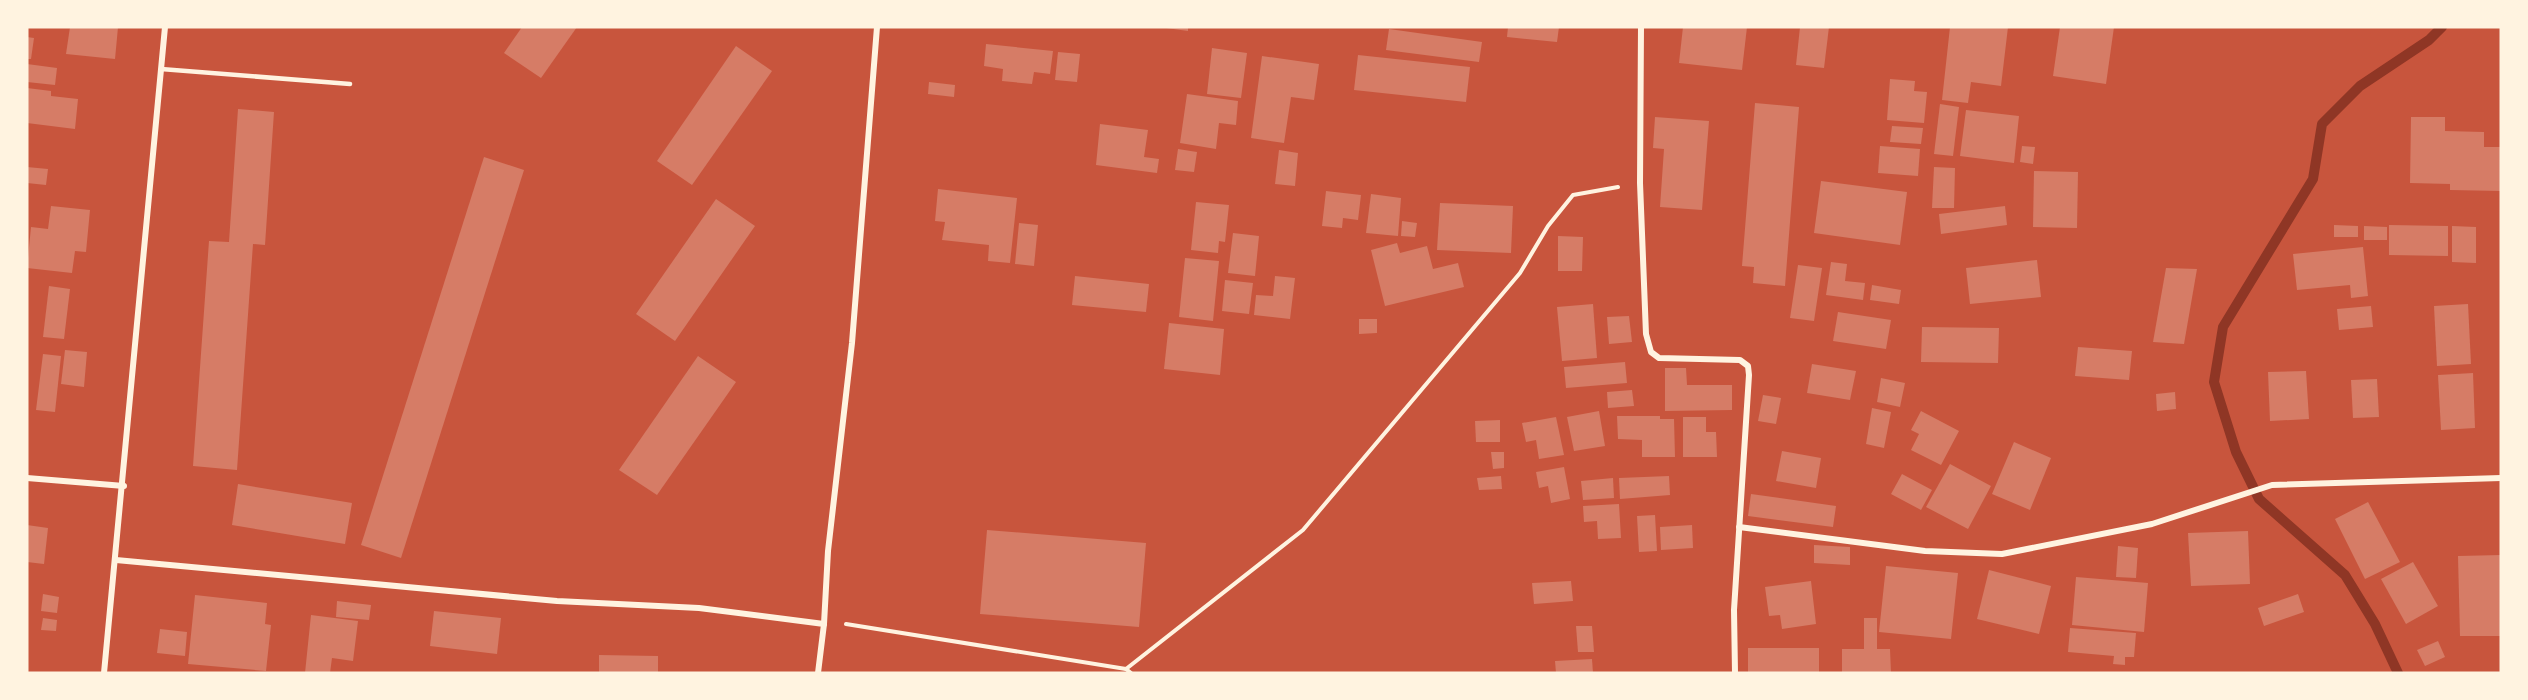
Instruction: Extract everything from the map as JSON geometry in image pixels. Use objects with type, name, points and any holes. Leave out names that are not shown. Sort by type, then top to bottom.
[{"type":"street","points":[[104,673],[124,486],[165,27]]},
{"type":"street","points":[[819,673],[828,551],[852,343],[878,27]]},
{"type":"street","points":[[1641,27],[1640,183],[1646,334],[1651,352],[1659,358],[1740,360],[1748,366],[1734,610],[1735,673]]},
{"type":"street","points":[[27,478],[124,486]]},
{"type":"street","points":[[1739,527],[1925,550],[2002,554],[2152,524],[2272,485],[2501,478]]},
{"type":"street","points":[[116,560],[557,601],[699,608],[824,624]]},
{"type":"lane","points":[[161,69],[350,84]]},
{"type":"path","points":[[1126,669],[1303,530],[1520,273],[1548,226],[1573,195],[1640,183]]},
{"type":"path","points":[[824,624],[848,624],[1126,669],[1131,673]]},
{"type":"building","points":[[70,27],[118,27],[115,59],[66,54]]},
{"type":"building","points":[[522,27],[577,27],[541,78],[504,53]]},
{"type":"building","points":[[1159,27],[1188,27],[1188,31]]},
{"type":"building","points":[[1508,27],[1559,27],[1557,42],[1507,37]]},
{"type":"building","points":[[1683,27],[1747,27],[1742,70],[1679,63]]},
{"type":"building","points":[[1800,27],[1829,27],[1824,68],[1796,65]]},
{"type":"building","points":[[1950,27],[2008,27],[2001,86],[1971,82],[1968,103],[1942,100]]},
{"type":"building","points":[[2060,27],[2114,27],[2106,84],[2053,76]]},
{"type":"building","points":[[1389,29],[1482,42],[1479,62],[1386,50]]},
{"type":"building","points":[[27,37],[34,38],[31,59],[27,59]]},
{"type":"building","points":[[986,44],[1053,51],[1050,74],[1034,72],[1032,84],[1002,81],[1003,69],[984,66]]},
{"type":"building","points":[[736,46],[772,71],[692,185],[657,161]]},
{"type":"building","points":[[1212,48],[1247,53],[1241,98],[1207,94]]},
{"type":"building","points":[[1058,52],[1080,54],[1077,82],[1055,80]]},
{"type":"building","points":[[1358,55],[1470,67],[1466,102],[1354,90]]},
{"type":"building","points":[[1262,56],[1319,64],[1314,100],[1291,97],[1284,143],[1251,138]]},
{"type":"building","points":[[27,64],[57,68],[55,85],[27,82]]},
{"type":"building","points":[[1890,79],[1915,81],[1914,91],[1927,92],[1924,123],[1887,120]]},
{"type":"building","points":[[929,82],[955,85],[954,97],[928,94]]},
{"type":"building","points":[[27,88],[51,91],[51,96],[78,99],[75,129],[27,123]]},
{"type":"building","points":[[1187,94],[1238,101],[1236,125],[1219,123],[1216,149],[1180,143]]},
{"type":"building","points":[[1755,103],[1799,107],[1785,286],[1753,283],[1754,267],[1742,266]]},
{"type":"building","points":[[1940,104],[1959,107],[1953,156],[1934,154]]},
{"type":"building","points":[[238,109],[274,112],[265,245],[253,244],[237,470],[193,466],[209,241],[229,242]]},
{"type":"building","points":[[1966,110],[2019,116],[2014,163],[1960,156]]},
{"type":"building","points":[[1655,117],[1709,121],[1702,210],[1660,207],[1664,149],[1653,148]]},
{"type":"building","points":[[2411,117],[2445,117],[2445,131],[2484,132],[2484,147],[2501,147],[2501,191],[2450,190],[2450,184],[2410,183]]},
{"type":"building","points":[[1100,124],[1148,130],[1144,157],[1159,159],[1157,173],[1096,165]]},
{"type":"building","points":[[1892,126],[1923,128],[1921,144],[1890,142]]},
{"type":"building","points":[[1880,146],[1920,149],[1918,176],[1878,173]]},
{"type":"building","points":[[2022,146],[2035,147],[2033,164],[2020,162]]},
{"type":"building","points":[[1178,149],[1197,152],[1194,172],[1175,170]]},
{"type":"building","points":[[1279,150],[1298,153],[1295,186],[1275,184]]},
{"type":"building","points":[[484,157],[524,170],[401,558],[361,545]]},
{"type":"building","points":[[27,167],[48,169],[46,185],[27,183]]},
{"type":"building","points":[[1934,167],[1955,168],[1954,208],[1932,208]]},
{"type":"building","points":[[2034,171],[2078,172],[2077,228],[2033,227]]},
{"type":"building","points":[[1821,181],[1907,192],[1900,245],[1814,233]]},
{"type":"building","points":[[938,189],[1017,198],[1010,263],[988,261],[989,245],[942,240],[945,222],[935,221]]},
{"type":"building","points":[[1326,191],[1361,195],[1358,220],[1343,218],[1342,228],[1322,226]]},
{"type":"building","points":[[1371,194],[1401,198],[1398,236],[1366,233]]},
{"type":"building","points":[[716,199],[755,226],[675,341],[636,314]]},
{"type":"building","points":[[1196,202],[1229,205],[1225,242],[1219,241],[1218,253],[1191,250]]},
{"type":"building","points":[[1440,203],[1513,206],[1511,253],[1437,250]]},
{"type":"building","points":[[51,206],[90,210],[86,252],[75,251],[72,273],[27,268],[31,227],[48,229]]},
{"type":"building","points":[[2005,206],[2007,225],[1941,234],[1939,214]]},
{"type":"building","points":[[1402,221],[1417,223],[1415,237],[1401,236]]},
{"type":"building","points":[[1019,223],[1038,225],[1034,266],[1015,264]]},
{"type":"building","points":[[2334,225],[2358,226],[2358,237],[2334,237]]},
{"type":"building","points":[[2389,225],[2448,226],[2448,256],[2389,255]]},
{"type":"building","points":[[2364,226],[2387,227],[2387,240],[2364,240]]},
{"type":"building","points":[[2452,226],[2476,227],[2476,263],[2452,262]]},
{"type":"building","points":[[1233,233],[1259,236],[1255,276],[1228,273]]},
{"type":"building","points":[[1558,236],[1583,237],[1582,271],[1558,271]]},
{"type":"building","points":[[1397,243],[1400,253],[1427,246],[1433,269],[1458,263],[1464,287],[1385,306],[1371,250]]},
{"type":"building","points":[[2363,247],[2368,296],[2351,298],[2350,285],[2297,290],[2293,254]]},
{"type":"building","points":[[1185,258],[1219,261],[1213,321],[1179,317]]},
{"type":"building","points":[[2037,260],[2041,297],[1970,304],[1966,268]]},
{"type":"building","points":[[1831,262],[1847,264],[1845,281],[1865,283],[1863,300],[1826,295]]},
{"type":"building","points":[[1798,265],[1822,268],[1814,321],[1790,318]]},
{"type":"building","points":[[2166,268],[2197,269],[2184,344],[2153,342]]},
{"type":"building","points":[[1075,276],[1149,284],[1146,312],[1072,305]]},
{"type":"building","points":[[1275,276],[1295,278],[1290,319],[1254,315],[1256,295],[1273,296]]},
{"type":"building","points":[[1225,280],[1253,283],[1249,314],[1222,311]]},
{"type":"building","points":[[1872,285],[1901,290],[1899,304],[1870,300]]},
{"type":"building","points":[[49,286],[70,289],[64,339],[43,337]]},
{"type":"building","points":[[1593,304],[1597,358],[1562,361],[1557,307]]},
{"type":"building","points":[[2468,304],[2471,364],[2437,366],[2434,306]]},
{"type":"building","points":[[2371,306],[2373,327],[2339,330],[2337,309]]},
{"type":"building","points":[[1838,312],[1891,320],[1886,349],[1833,341]]},
{"type":"building","points":[[1629,316],[1632,342],[1609,344],[1607,317]]},
{"type":"building","points":[[1359,319],[1377,319],[1377,333],[1359,334]]},
{"type":"building","points":[[1169,323],[1224,329],[1220,375],[1164,369]]},
{"type":"building","points":[[1922,327],[1999,328],[1998,363],[1921,362]]},
{"type":"building","points":[[2078,347],[2132,351],[2129,380],[2075,376]]},
{"type":"building","points":[[65,350],[87,352],[84,387],[61,384]]},
{"type":"building","points":[[43,354],[61,356],[55,412],[36,410]]},
{"type":"building","points":[[698,356],[736,382],[657,495],[619,470]]},
{"type":"building","points":[[1625,362],[1627,383],[1566,388],[1564,367]]},
{"type":"building","points":[[1812,364],[1856,371],[1850,400],[1807,393]]},
{"type":"building","points":[[1665,368],[1686,368],[1687,385],[1732,385],[1732,410],[1665,411]]},
{"type":"building","points":[[2306,371],[2309,419],[2270,421],[2268,372]]},
{"type":"building","points":[[2473,373],[2475,428],[2441,430],[2438,375]]},
{"type":"building","points":[[1881,378],[1905,383],[1900,407],[1877,402]]},
{"type":"building","points":[[2377,379],[2379,417],[2353,418],[2351,380]]},
{"type":"building","points":[[1632,390],[1634,406],[1608,408],[1607,392]]},
{"type":"building","points":[[2175,392],[2176,409],[2157,411],[2156,394]]},
{"type":"building","points":[[1763,395],[1781,398],[1776,424],[1758,421]]},
{"type":"building","points":[[1872,408],[1891,412],[1884,448],[1866,444]]},
{"type":"building","points":[[1599,411],[1605,446],[1574,451],[1567,417]]},
{"type":"building","points":[[1921,411],[1959,431],[1941,465],[1911,450],[1919,434],[1911,430]]},
{"type":"building","points":[[1617,416],[1660,416],[1660,419],[1674,419],[1675,457],[1642,457],[1642,440],[1618,439]]},
{"type":"building","points":[[1556,417],[1564,455],[1539,459],[1536,440],[1526,442],[1522,423]]},
{"type":"building","points":[[1683,417],[1706,417],[1706,432],[1716,432],[1717,457],[1683,457]]},
{"type":"building","points":[[1500,420],[1500,442],[1476,442],[1475,421]]},
{"type":"building","points":[[2014,442],[2051,458],[2030,510],[1992,494]]},
{"type":"building","points":[[1782,451],[1821,458],[1816,488],[1776,481]]},
{"type":"building","points":[[1491,452],[1504,452],[1504,468],[1493,469]]},
{"type":"building","points":[[1950,464],[1991,486],[1968,529],[1926,507]]},
{"type":"building","points":[[1564,467],[1570,499],[1551,503],[1548,486],[1539,488],[1536,472]]},
{"type":"building","points":[[1902,474],[1932,490],[1921,510],[1891,494]]},
{"type":"building","points":[[1501,476],[1502,489],[1479,490],[1477,478]]},
{"type":"building","points":[[1669,476],[1670,495],[1620,499],[1619,478]]},
{"type":"building","points":[[1613,478],[1614,498],[1583,500],[1581,481]]},
{"type":"building","points":[[238,484],[352,503],[345,544],[232,525]]},
{"type":"building","points":[[1751,494],[1836,506],[1833,527],[1748,516]]},
{"type":"building","points":[[2368,502],[2400,562],[2365,579],[2335,519]]},
{"type":"building","points":[[1619,504],[1621,538],[1598,539],[1597,521],[1584,522],[1583,506]]},
{"type":"building","points":[[1655,515],[1657,551],[1639,552],[1637,516]]},
{"type":"building","points":[[27,525],[48,528],[44,564],[27,562]]},
{"type":"building","points":[[1692,525],[1693,548],[1661,550],[1660,527]]},
{"type":"building","points":[[987,530],[1146,543],[1139,627],[980,614]]},
{"type":"building","points":[[2248,531],[2250,584],[2191,586],[2188,533]]},
{"type":"building","points":[[1814,545],[1850,547],[1850,565],[1814,563]]},
{"type":"building","points":[[2118,546],[2138,548],[2136,578],[2116,577]]},
{"type":"building","points":[[2501,555],[2501,636],[2460,636],[2458,556]]},
{"type":"building","points":[[2413,562],[2438,606],[2406,624],[2381,579]]},
{"type":"building","points":[[1886,566],[1958,573],[1951,639],[1879,632]]},
{"type":"building","points":[[1989,570],[2051,586],[2039,634],[1977,619]]},
{"type":"building","points":[[2076,577],[2148,583],[2144,632],[2072,625]]},
{"type":"building","points":[[1571,581],[1573,601],[1534,604],[1532,583]]},
{"type":"building","points":[[1811,581],[1816,624],[1782,629],[1780,615],[1769,616],[1765,587]]},
{"type":"building","points":[[43,594],[59,597],[57,613],[41,611]]},
{"type":"building","points":[[2298,594],[2304,612],[2264,626],[2258,608]]},
{"type":"building","points":[[195,595],[267,603],[265,624],[271,625],[266,671],[188,664]]},
{"type":"building","points":[[337,601],[371,605],[369,620],[336,617]]},
{"type":"building","points":[[434,611],[501,618],[497,654],[430,646]]},
{"type":"building","points":[[311,615],[358,621],[353,661],[332,658],[330,673],[305,673]]},
{"type":"building","points":[[43,618],[57,620],[56,631],[41,630]]},
{"type":"building","points":[[1864,618],[1877,618],[1877,649],[1890,649],[1891,673],[1842,673],[1842,649],[1864,649]]},
{"type":"building","points":[[1576,626],[1592,626],[1594,652],[1578,652]]},
{"type":"building","points":[[2070,628],[2136,633],[2134,657],[2125,657],[2125,665],[2113,664],[2114,656],[2068,652]]},
{"type":"building","points":[[160,629],[187,632],[185,656],[157,653]]},
{"type":"building","points":[[2438,641],[2445,657],[2425,666],[2417,650]]},
{"type":"building","points":[[1748,648],[1819,648],[1819,673],[1748,673]]},
{"type":"building","points":[[599,655],[658,656],[658,673],[599,673]]},
{"type":"building","points":[[1592,659],[1593,673],[1556,673],[1555,661]]},
{"type":"waterway","points":[[2398,673],[2375,624],[2345,575],[2259,499],[2236,452],[2214,382],[2223,327],[2313,179],[2322,124],[2360,86],[2429,40],[2442,27]]}]
